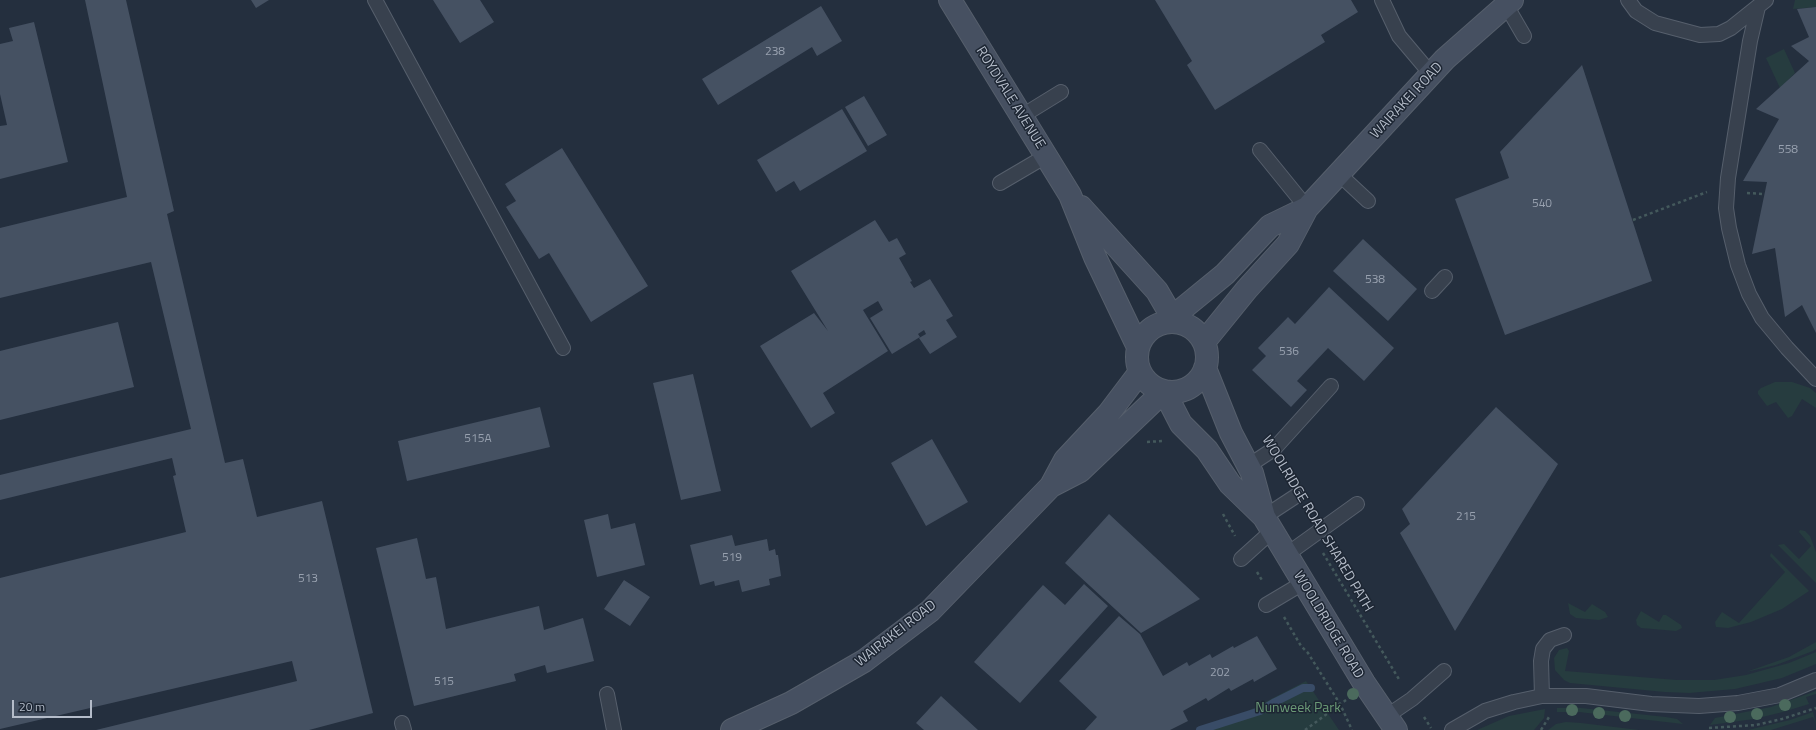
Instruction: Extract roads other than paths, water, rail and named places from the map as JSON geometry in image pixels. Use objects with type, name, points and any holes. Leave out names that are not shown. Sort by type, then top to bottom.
[{"type":"street","name":"ROYDVALE AVENUE","points":[[950,0],[1070,195],[1096,257],[1138,347]]},
{"type":"street","name":"WAIRAKEI ROAD","points":[[1204,342],[1232,306],[1288,244],[1307,208],[1431,74],[1474,32],[1509,2]]},
{"type":"street","name":"ROYDVALE AVENUE","points":[[1070,195],[1157,291],[1175,322]]},
{"type":"street","name":"WAIRAKEI ROAD","points":[[1175,322],[1181,310],[1225,274],[1270,226],[1307,208]]},
{"type":"street","points":[[1163,322],[1175,322],[1192,328],[1199,334],[1207,351],[1205,368],[1200,378],[1188,387],[1174,392],[1164,391],[1154,387],[1140,372],[1137,360],[1138,347],[1144,336],[1152,328],[1163,322]]},
{"type":"street","name":"WOOLDRIDGE ROAD","points":[[1205,368],[1231,433],[1252,473],[1268,524],[1364,683],[1391,723]]},
{"type":"street","name":"WAIRAKEI ROAD","points":[[744,727],[791,703],[864,661],[930,610],[1051,486],[1065,460],[1109,413],[1140,372]]},
{"type":"street","name":"WAIRAKEI ROAD","points":[[1051,486],[1080,471],[1164,391]]},
{"type":"street","name":"WOOLDRIDGE ROAD","points":[[1164,391],[1181,424],[1207,450],[1230,484],[1268,524]]},
{"type":"lane","points":[[375,0],[563,348]]},
{"type":"lane","points":[[1382,0],[1399,36],[1431,74]]},
{"type":"lane","points":[[1628,0],[1636,11],[1655,23],[1700,35],[1719,34],[1731,28],[1762,3]]},
{"type":"lane","points":[[1509,2],[1524,36]]},
{"type":"lane","points":[[1762,3],[1750,41],[1728,178],[1726,208],[1738,265],[1749,294],[1762,318],[1787,348],[1816,378]]},
{"type":"lane","points":[[1022,116],[1061,92]]},
{"type":"lane","points":[[1260,150],[1307,208]]},
{"type":"lane","points":[[1000,184],[1046,156]]},
{"type":"lane","points":[[1339,174],[1368,201]]},
{"type":"lane","points":[[1432,291],[1445,277]]},
{"type":"lane","points":[[1248,466],[1274,449],[1331,386]]},
{"type":"lane","points":[[1241,559],[1268,524],[1296,496]]},
{"type":"lane","points":[[1286,555],[1356,504]]},
{"type":"lane","points":[[1266,605],[1303,583]]},
{"type":"lane","points":[[1542,696],[1540,661],[1543,649],[1550,640],[1564,634]]},
{"type":"lane","points":[[1391,723],[1412,699],[1444,671]]},
{"type":"lane","points":[[1452,730],[1485,711],[1514,702],[1542,696],[1586,696],[1652,704],[1699,706],[1738,703],[1780,695],[1816,680]]},
{"type":"lane","points":[[607,694],[614,730]]},
{"type":"waterway","points":[[1200,730],[1260,711],[1303,688],[1311,688]]},
{"type":"park label","name":"Nunweek Park","points":[[1298,709]]}]
